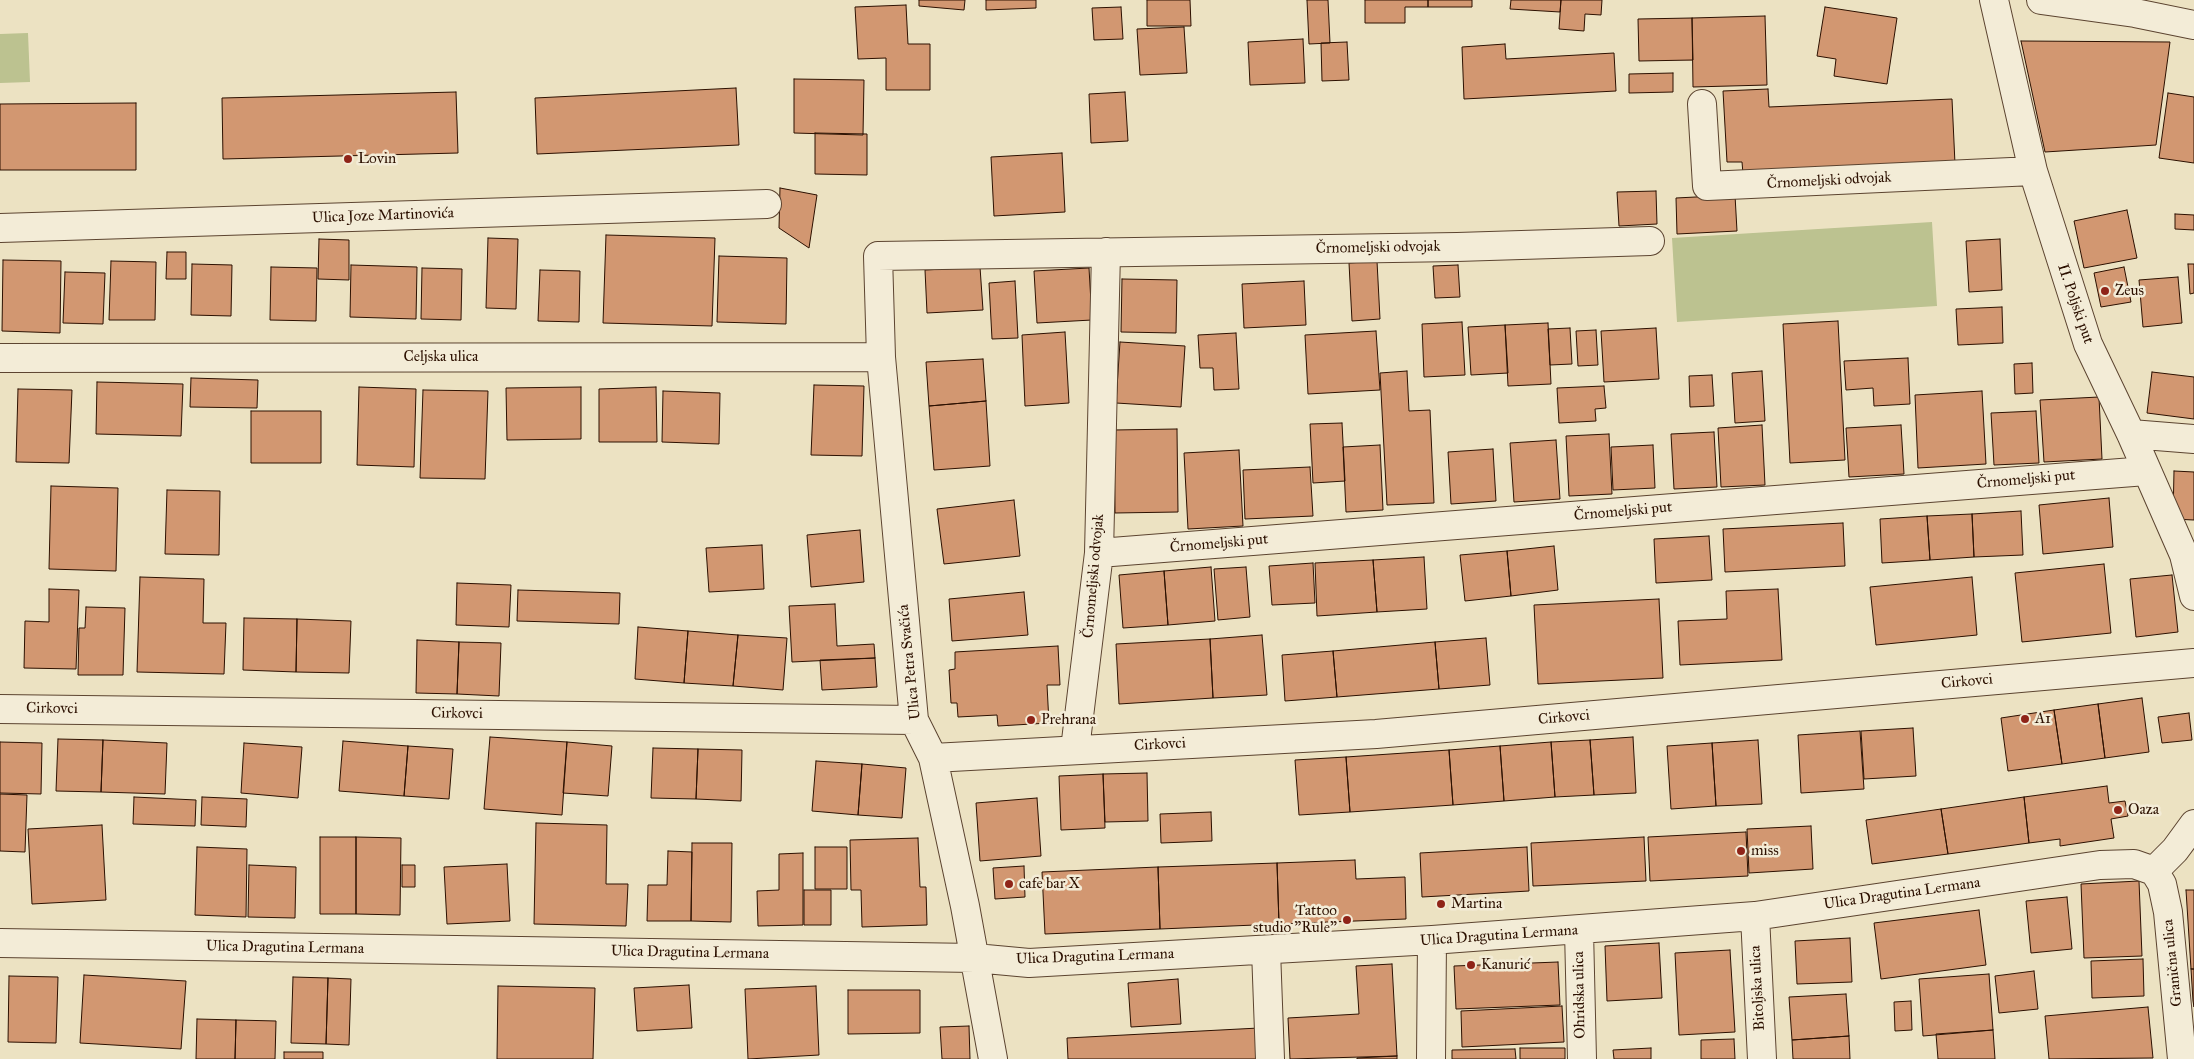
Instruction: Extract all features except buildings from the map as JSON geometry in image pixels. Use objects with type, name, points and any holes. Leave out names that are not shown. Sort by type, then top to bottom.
[{"type":"street","name":"II. Poljski put","points":[[1994,0],[2033,171],[2088,344],[2131,434],[2184,555],[2194,596]]},
{"type":"street","points":[[2041,0],[2135,13],[2194,25]]},
{"type":"street","name":"Črnomeljski odvojak","points":[[1702,104],[1707,186],[2033,171]]},
{"type":"street","name":"Ulica Joze Martinovića","points":[[0,228],[767,204]]},
{"type":"street","name":"Črnomeljski odvojak","points":[[878,256],[1457,247],[1650,241]]},
{"type":"street","name":"Črnomeljski odvojak","points":[[1075,749],[1099,554],[1106,252]]},
{"type":"street","name":"Ulica Petra Svačića","points":[[878,256],[881,357],[914,720],[933,758],[975,958],[993,1059]]},
{"type":"street","name":"Celjska ulica","points":[[0,358],[881,357]]},
{"type":"street","points":[[2131,434],[2194,439]]},
{"type":"street","name":"Črnomeljski put","points":[[1099,554],[2146,471]]},
{"type":"street","name":"Cirkovci","points":[[933,758],[1376,734],[2194,662]]},
{"type":"street","name":"Cirkovci","points":[[0,708],[914,720]]},
{"type":"street","points":[[2154,870],[2175,850],[2194,824]]},
{"type":"street","name":"Ulica Dragutina Lermana","points":[[0,943],[975,958],[1029,963],[1432,940],[1755,916],[2100,865],[2134,864],[2154,870]]},
{"type":"street","name":"Granična ulica","points":[[2154,870],[2162,884],[2168,912],[2182,1059]]},
{"type":"street","name":"Bitoljska ulica","points":[[1755,916],[1762,1059]]},
{"type":"street","name":"Ohridska ulica","points":[[1579,930],[1582,1059]]},
{"type":"street","points":[[1431,1059],[1432,940]]},
{"type":"street","points":[[1266,950],[1270,1059]]},
{"type":"green space","points":[[28,33],[30,82],[0,83],[0,34]]},
{"type":"green space","points":[[1932,222],[1937,306],[1677,322],[1672,238]]},
{"type":"place","name":"Lovin","points":[[348,159]]},
{"type":"place","name":"Zeus","points":[[2105,291]]},
{"type":"place","name":"A1","points":[[2025,719]]},
{"type":"place","name":"Prehrana","points":[[1031,720]]},
{"type":"place","name":"Oaza","points":[[2118,810]]},
{"type":"place","name":"miss","points":[[1741,851]]},
{"type":"place","name":"cafe bar X","points":[[1009,884]]},
{"type":"place","name":"Martina","points":[[1441,904]]},
{"type":"place","name":"Tattoo studio \"Rule\"","points":[[1347,920]]},
{"type":"place","name":"Kanurić","points":[[1471,965]]}]
